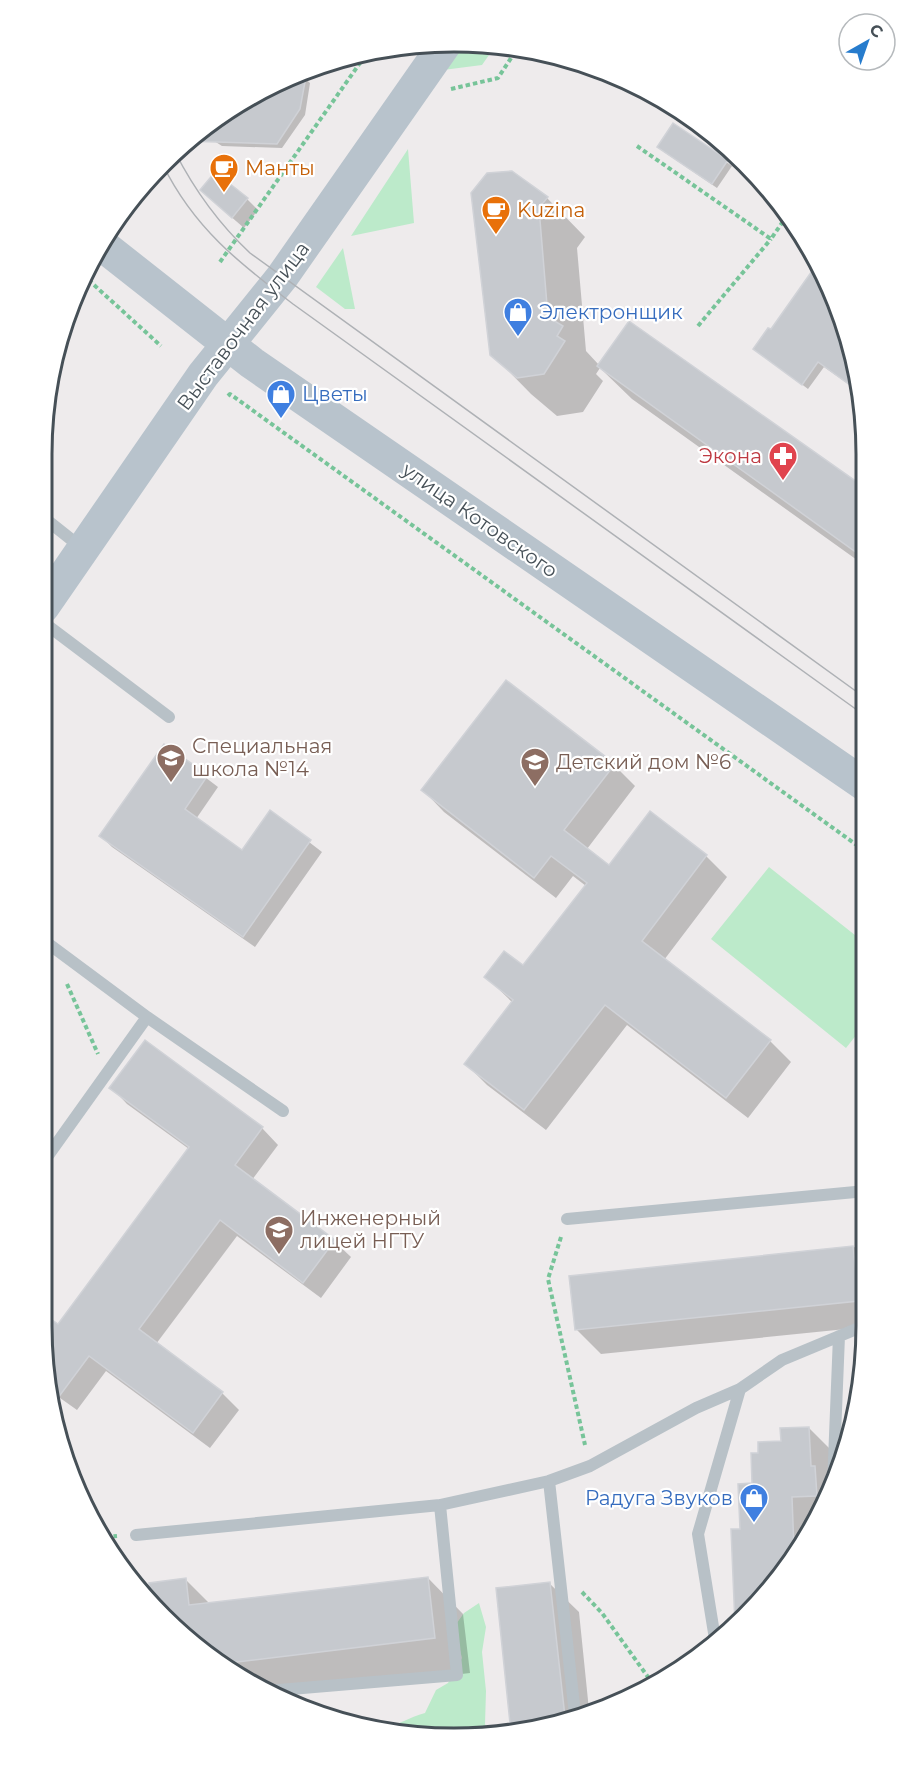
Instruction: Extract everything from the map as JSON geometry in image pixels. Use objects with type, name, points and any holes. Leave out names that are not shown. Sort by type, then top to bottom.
[{"type":"main road","name":"Выставочная улица","points":[[52,594],[203,375],[282,278],[439,53]]},
{"type":"main road","name":"улица Котовского","points":[[108,250],[252,363],[856,779]]},
{"type":"lane","points":[[52,524],[82,548]]},
{"type":"lane","points":[[52,629],[169,717]]},
{"type":"lane","points":[[52,945],[147,1017],[283,1111]]},
{"type":"lane","points":[[52,1150],[147,1017]]},
{"type":"lane","points":[[567,1219],[856,1192]]},
{"type":"lane","points":[[136,1535],[440,1505],[549,1481],[590,1466],[696,1408],[740,1389],[782,1360],[856,1329]]},
{"type":"lane","points":[[834,1457],[839,1336]]},
{"type":"lane","points":[[715,1632],[698,1534],[740,1389]]},
{"type":"lane","points":[[549,1481],[574,1709]]},
{"type":"lane","points":[[285,1690],[457,1675],[440,1505]]},
{"type":"path","points":[[442,91],[498,78],[512,57]]},
{"type":"path","points":[[220,262],[359,64]]},
{"type":"path","points":[[637,146],[771,239]]},
{"type":"path","points":[[698,326],[782,222]]},
{"type":"path","points":[[91,283],[161,346]]},
{"type":"path","points":[[230,394],[856,845]]},
{"type":"path","points":[[58,949],[59,967],[107,1074]]},
{"type":"path","points":[[567,1219],[548,1279],[590,1466]]},
{"type":"path","points":[[559,1567],[602,1613],[649,1678]]},
{"type":"green space","points":[[454,52],[490,54],[482,65],[443,70]]},
{"type":"green space","points":[[408,149],[414,223],[351,236]]},
{"type":"green space","points":[[343,248],[355,309],[345,309],[316,287]]},
{"type":"green space","points":[[769,867],[856,936],[856,1035],[846,1048],[711,939]]},
{"type":"green space","points":[[479,1603],[486,1627],[482,1652],[486,1691],[486,1726],[454,1728],[397,1723],[425,1713],[436,1690],[448,1683],[462,1658],[454,1627],[464,1613]]},
{"type":"building","points":[[305,81],[300,109],[277,144],[203,142],[254,106]]},
{"type":"building","points":[[673,123],[728,160],[712,184],[657,147]]},
{"type":"building","points":[[512,171],[548,197],[539,208],[548,317],[563,326],[557,336],[565,341],[544,374],[517,378],[490,355],[471,193],[487,173]]},
{"type":"building","name":"Манты","points":[[215,172],[248,198],[232,218],[200,190]]},
{"type":"building","points":[[812,271],[835,325],[850,385],[818,362],[802,385],[753,349],[768,328],[771,329]]},
{"type":"building","points":[[629,321],[856,481],[856,552],[597,366]]},
{"type":"building","points":[[506,680],[615,764],[564,830],[609,865],[650,811],[707,855],[642,941],[771,1040],[726,1098],[605,1005],[524,1110],[464,1064],[513,1000],[484,977],[504,951],[523,965],[587,883],[551,856],[534,878],[421,790]]},
{"type":"building","points":[[164,744],[208,775],[185,809],[242,850],[270,810],[311,840],[243,937],[99,836]]},
{"type":"building","name":"Инженерный лицей НГТУ","points":[[145,1040],[263,1127],[235,1165],[335,1240],[303,1283],[220,1220],[139,1329],[223,1392],[193,1433],[89,1356],[59,1397],[53,1352],[52,1320],[58,1324],[189,1147],[109,1088]]},
{"type":"building","points":[[853,1246],[856,1301],[575,1330],[569,1276]]},
{"type":"building","points":[[809,1427],[811,1466],[815,1466],[817,1496],[792,1497],[794,1541],[757,1591],[735,1614],[731,1529],[740,1529],[738,1484],[752,1483],[751,1453],[758,1453],[758,1442],[781,1441],[780,1428]]},
{"type":"building","points":[[428,1577],[435,1638],[235,1662],[189,1628],[152,1591],[149,1583],[186,1578],[189,1605]]},
{"type":"building","points":[[550,1582],[564,1712],[510,1724],[496,1588]]},
{"type":"tram line","points":[[180,161],[208,206],[250,253],[856,691]]},
{"type":"tram line","points":[[167,173],[189,208],[219,243],[273,289],[856,709]]},
{"type":"place","name":"Манты","points":[[224,194]]},
{"type":"place","name":"Kuzina","points":[[496,236]]},
{"type":"place","name":"Электронщик","points":[[518,338]]},
{"type":"place","name":"Цветы","points":[[281,420]]},
{"type":"place","name":"Экона","points":[[783,482]]},
{"type":"place","name":"Специальная школа №14","points":[[171,784]]},
{"type":"place","name":"Детский дом №6","points":[[535,788]]},
{"type":"place","name":"Инженерный лицей НГТУ","points":[[279,1256]]},
{"type":"place","name":"Радуга Звуков","points":[[754,1524]]}]
